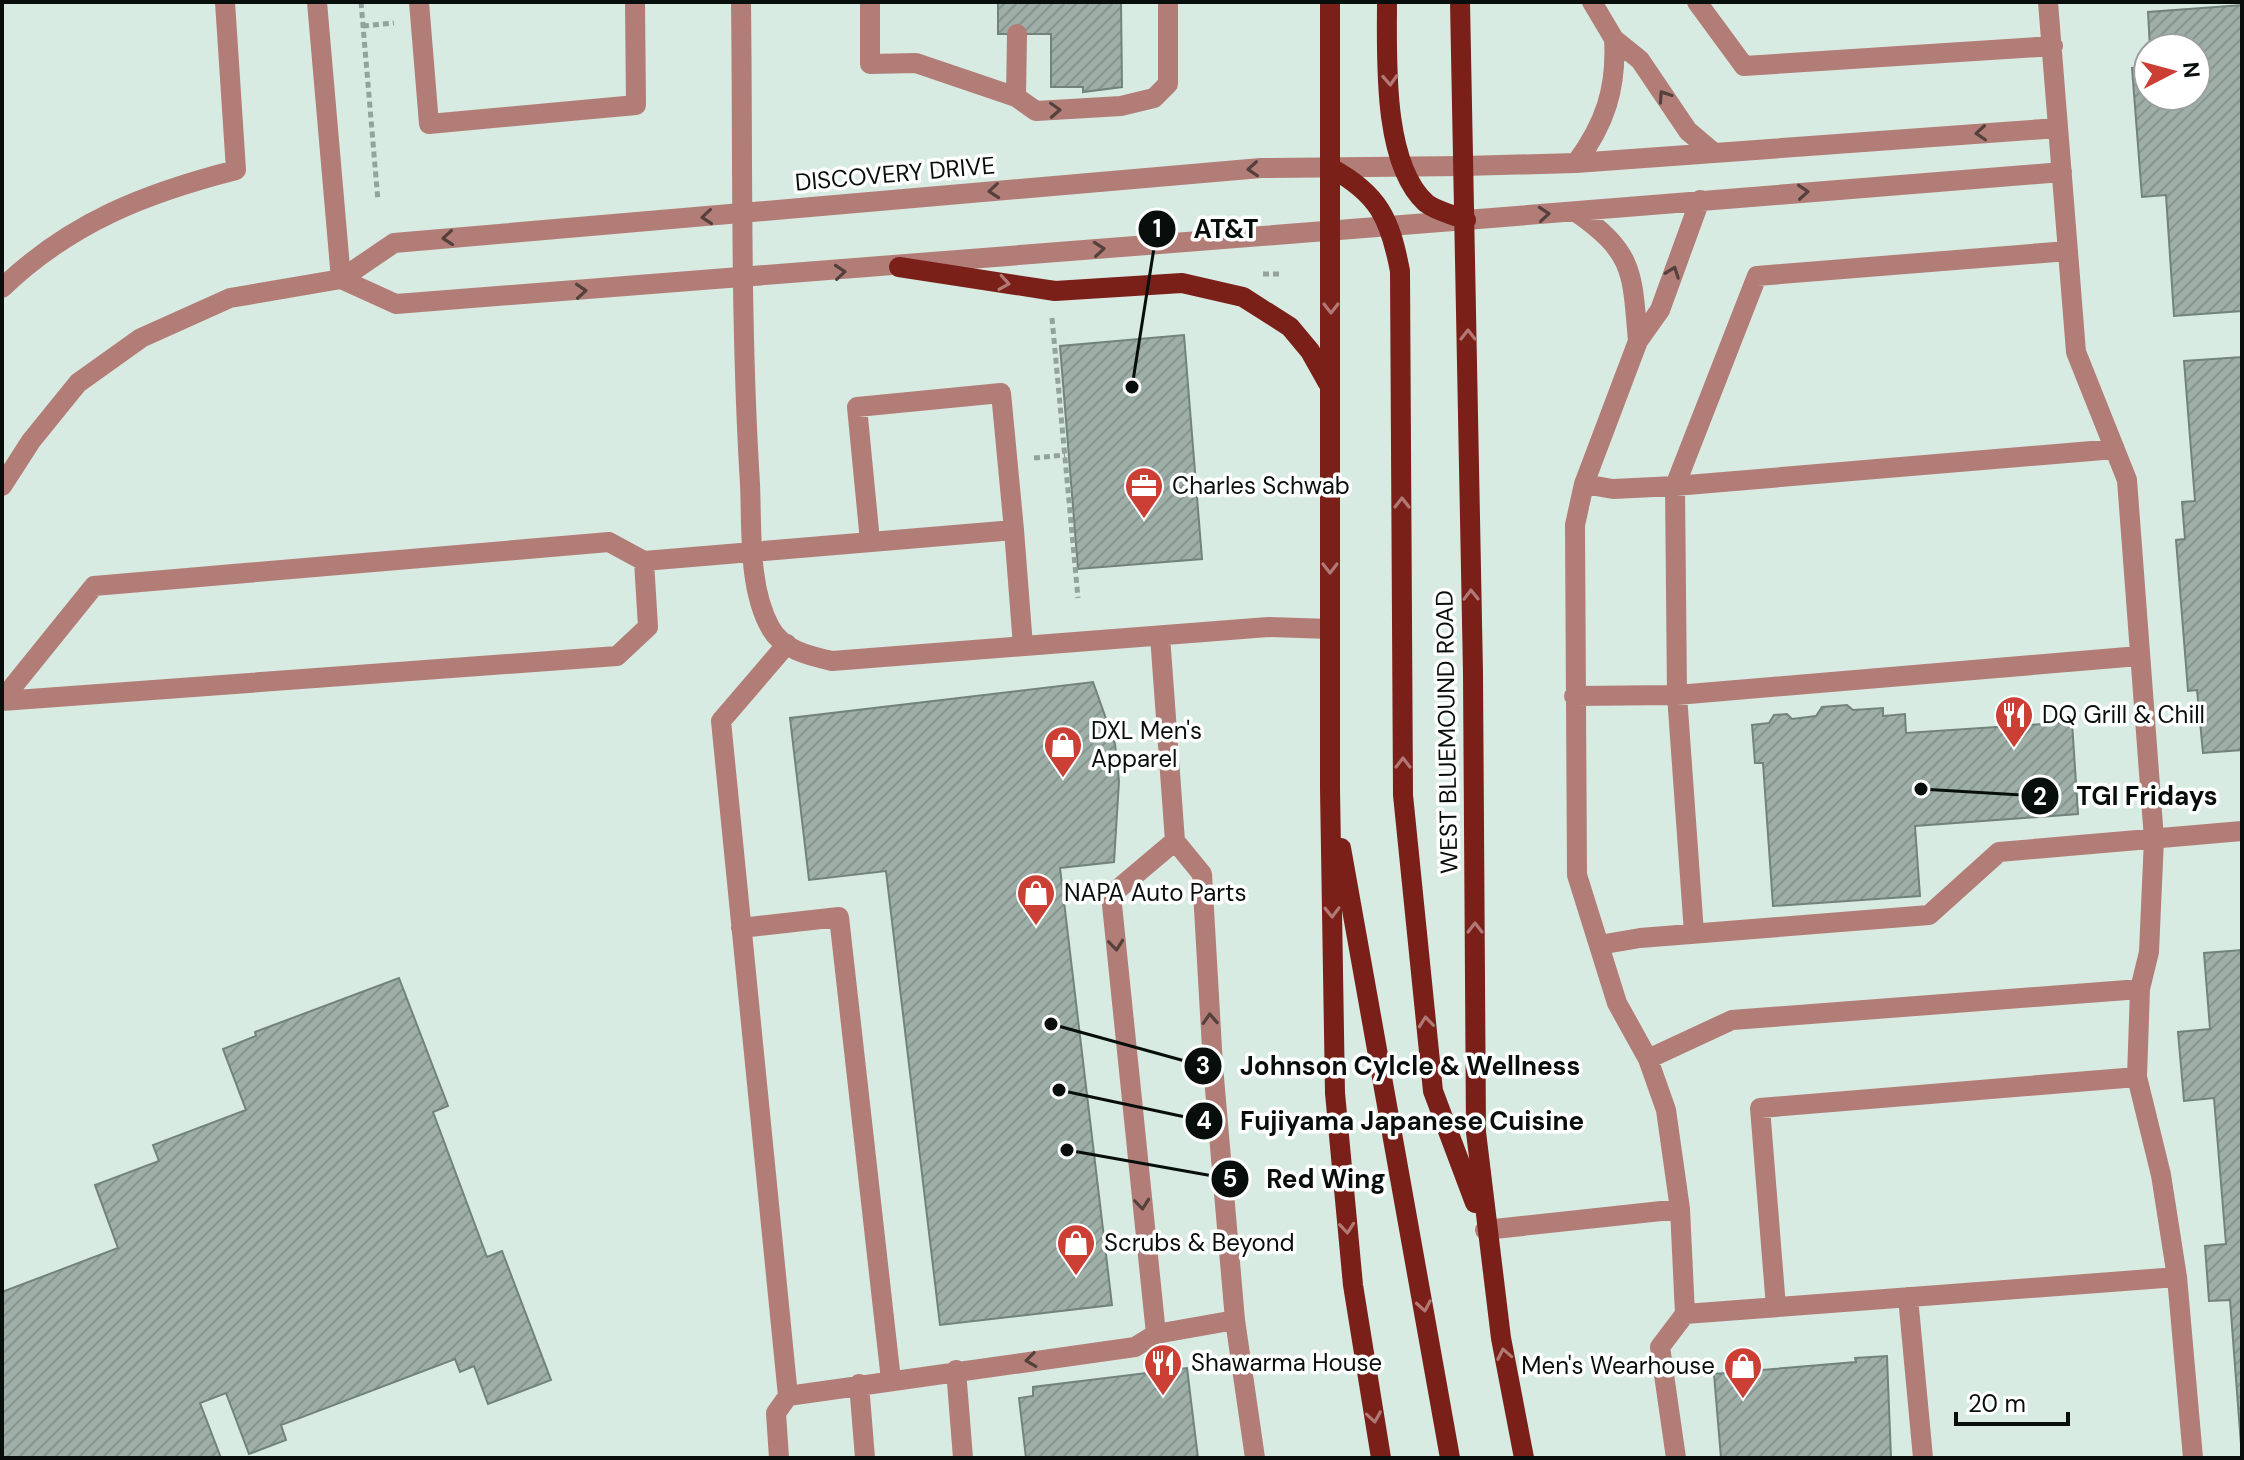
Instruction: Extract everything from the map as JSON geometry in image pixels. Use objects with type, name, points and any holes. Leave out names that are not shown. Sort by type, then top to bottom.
[{"type":"main road","points":[[1330,2],[1330,789],[1335,1093],[1353,1285],[1381,1458]]},
{"type":"main road","points":[[1387,2],[1391,103],[1395,141],[1404,167],[1427,204],[1466,220]]},
{"type":"main road","name":"WEST BLUEMOUND ROAD","points":[[1460,2],[1466,220],[1476,1132],[1485,1230],[1524,1458]]},
{"type":"main road","points":[[1331,168],[1359,183],[1377,203],[1390,226],[1400,271],[1403,795],[1433,1091],[1485,1230]]},
{"type":"main road","points":[[899,267],[1055,291],[1182,283],[1243,297],[1290,327],[1310,351],[1330,387]]},
{"type":"main road","points":[[1330,789],[1450,1458]]},
{"type":"street","points":[[2,288],[90,222],[164,188],[236,170],[225,2]]},
{"type":"street","points":[[317,2],[341,279],[396,304],[741,280],[2062,172]]},
{"type":"street","points":[[419,2],[429,124],[636,105],[635,2]]},
{"type":"street","points":[[741,2],[741,349],[754,551],[760,605],[772,631],[803,655],[832,661],[1268,627],[1330,629]]},
{"type":"street","points":[[870,2],[870,64],[916,63],[1016,97],[1036,111],[1121,106],[1154,98],[1168,84],[1168,2]]},
{"type":"street","points":[[1592,2],[1614,39],[1640,60],[1688,131],[1714,153]]},
{"type":"street","points":[[1697,2],[1744,66],[2053,46]]},
{"type":"street","points":[[2048,2],[2076,352],[2127,480],[2154,839],[2149,952],[2140,989],[2137,1077],[2161,1175],[2177,1277],[2193,1458]]},
{"type":"street","points":[[1016,97],[1017,34]]},
{"type":"street","points":[[1576,163],[1598,134],[1609,107],[1616,72],[1614,39]]},
{"type":"street","name":"DISCOVERY DRIVE","points":[[2,486],[31,441],[78,383],[141,338],[230,298],[341,279],[394,243],[1261,168],[1576,163],[2058,128]]},
{"type":"street","points":[[1676,1458],[1660,1347],[1685,1314],[1680,1209],[1666,1110],[1648,1059],[1617,1003],[1577,875],[1575,525],[1584,484],[1638,341],[1660,310],[1700,200]]},
{"type":"street","points":[[1576,212],[1608,235],[1624,258],[1633,283],[1638,341]]},
{"type":"street","points":[[1694,933],[1677,695],[1675,486],[1757,276],[2068,251]]},
{"type":"street","points":[[870,541],[857,407],[1001,393],[1023,646]]},
{"type":"street","points":[[1584,484],[1613,489],[1675,486],[2115,449]]},
{"type":"street","points":[[2,701],[94,586],[609,542],[644,561],[1014,530]]},
{"type":"street","points":[[2,701],[617,656],[648,627],[644,561]]},
{"type":"street","points":[[1160,636],[1175,841],[1202,874],[1213,1066],[1235,1320],[1255,1458]]},
{"type":"street","points":[[779,1458],[776,1413],[788,1396],[721,721],[787,644]]},
{"type":"street","points":[[1574,696],[1677,695],[2139,656]]},
{"type":"street","points":[[1599,945],[1694,933],[1929,915],[1999,852],[2242,831]]},
{"type":"street","points":[[1156,1334],[1111,895],[1175,841]]},
{"type":"street","points":[[741,928],[839,917],[891,1380]]},
{"type":"street","points":[[1648,1059],[1732,1020],[2140,989]]},
{"type":"street","points":[[1776,1307],[1760,1108],[2137,1077]]},
{"type":"street","points":[[1485,1230],[1680,1209]]},
{"type":"street","points":[[1685,1314],[2177,1277]]},
{"type":"street","points":[[1908,1297],[1923,1458]]},
{"type":"street","points":[[788,1396],[1135,1347],[1156,1334],[1235,1320]]},
{"type":"street","points":[[956,1370],[963,1458]]},
{"type":"street","points":[[859,1384],[865,1458]]},
{"type":"path","points":[[361,2],[378,201]]},
{"type":"path","points":[[1262,274],[1279,274]]},
{"type":"path","points":[[1052,317],[1078,598]]},
{"type":"building","points":[[998,2],[1121,2],[1122,87],[1083,92],[1083,87],[1051,87],[1051,34],[998,34]]},
{"type":"building","points":[[2242,5],[2242,311],[2174,316],[2166,195],[2142,197],[2135,112],[2212,112],[2212,32],[2149,32],[2148,12]]},
{"type":"building","points":[[1184,335],[1202,559],[1078,569],[1060,346]]},
{"type":"building","points":[[2242,357],[2242,750],[2203,753],[2197,690],[2188,691],[2176,540],[2185,539],[2182,502],[2195,501],[2184,361]]},
{"type":"building","points":[[1093,682],[1115,744],[1119,781],[1114,862],[1060,868],[1112,1305],[940,1325],[886,871],[809,880],[790,718]]},
{"type":"building","points":[[1847,705],[1853,710],[1883,708],[1883,716],[1905,714],[1906,733],[2072,722],[2078,814],[1915,826],[1920,896],[1773,906],[1763,763],[1755,763],[1752,725],[1769,723],[1774,715],[1787,714],[1792,719],[1816,716],[1822,707]]},
{"type":"building","points":[[2242,950],[2242,1458],[2230,1300],[2209,1301],[2205,1246],[2226,1244],[2214,1098],[2184,1101],[2178,1032],[2210,1029],[2204,953]]},
{"type":"building","points":[[399,978],[448,1106],[433,1112],[487,1257],[502,1251],[551,1380],[488,1404],[474,1366],[460,1372],[455,1359],[281,1425],[286,1440],[249,1454],[226,1393],[200,1403],[221,1458],[2,1458],[2,1292],[118,1248],[95,1185],[159,1161],[153,1145],[246,1110],[223,1049],[256,1036],[255,1032]]},
{"type":"building","points":[[1887,1356],[1891,1458],[1721,1458],[1714,1374],[1856,1362],[1855,1358]]},
{"type":"building","points":[[1187,1368],[1198,1458],[1026,1458],[1019,1398],[1033,1396],[1033,1387]]},
{"type":"place","name":"AT&T","points":[[1132,387]]},
{"type":"place","name":"Charles Schwab","points":[[1144,520]]},
{"type":"place","name":"DQ Grill & Chill","points":[[2014,749]]},
{"type":"place","name":"DXL Men's Apparel","points":[[1063,779]]},
{"type":"place","name":"TGI Fridays","points":[[1921,789]]},
{"type":"place","name":"NAPA Auto Parts","points":[[1036,927]]},
{"type":"place","name":"Johnson Cylcle & Wellness","points":[[1051,1024]]},
{"type":"place","name":"Fujiyama Japanese Cuisine","points":[[1059,1090]]},
{"type":"place","name":"Red Wing","points":[[1067,1150]]},
{"type":"place","name":"Scrubs & Beyond","points":[[1076,1277]]},
{"type":"place","name":"Shawarma House","points":[[1163,1397]]},
{"type":"place","name":"Men's Wearhouse","points":[[1743,1400]]}]
